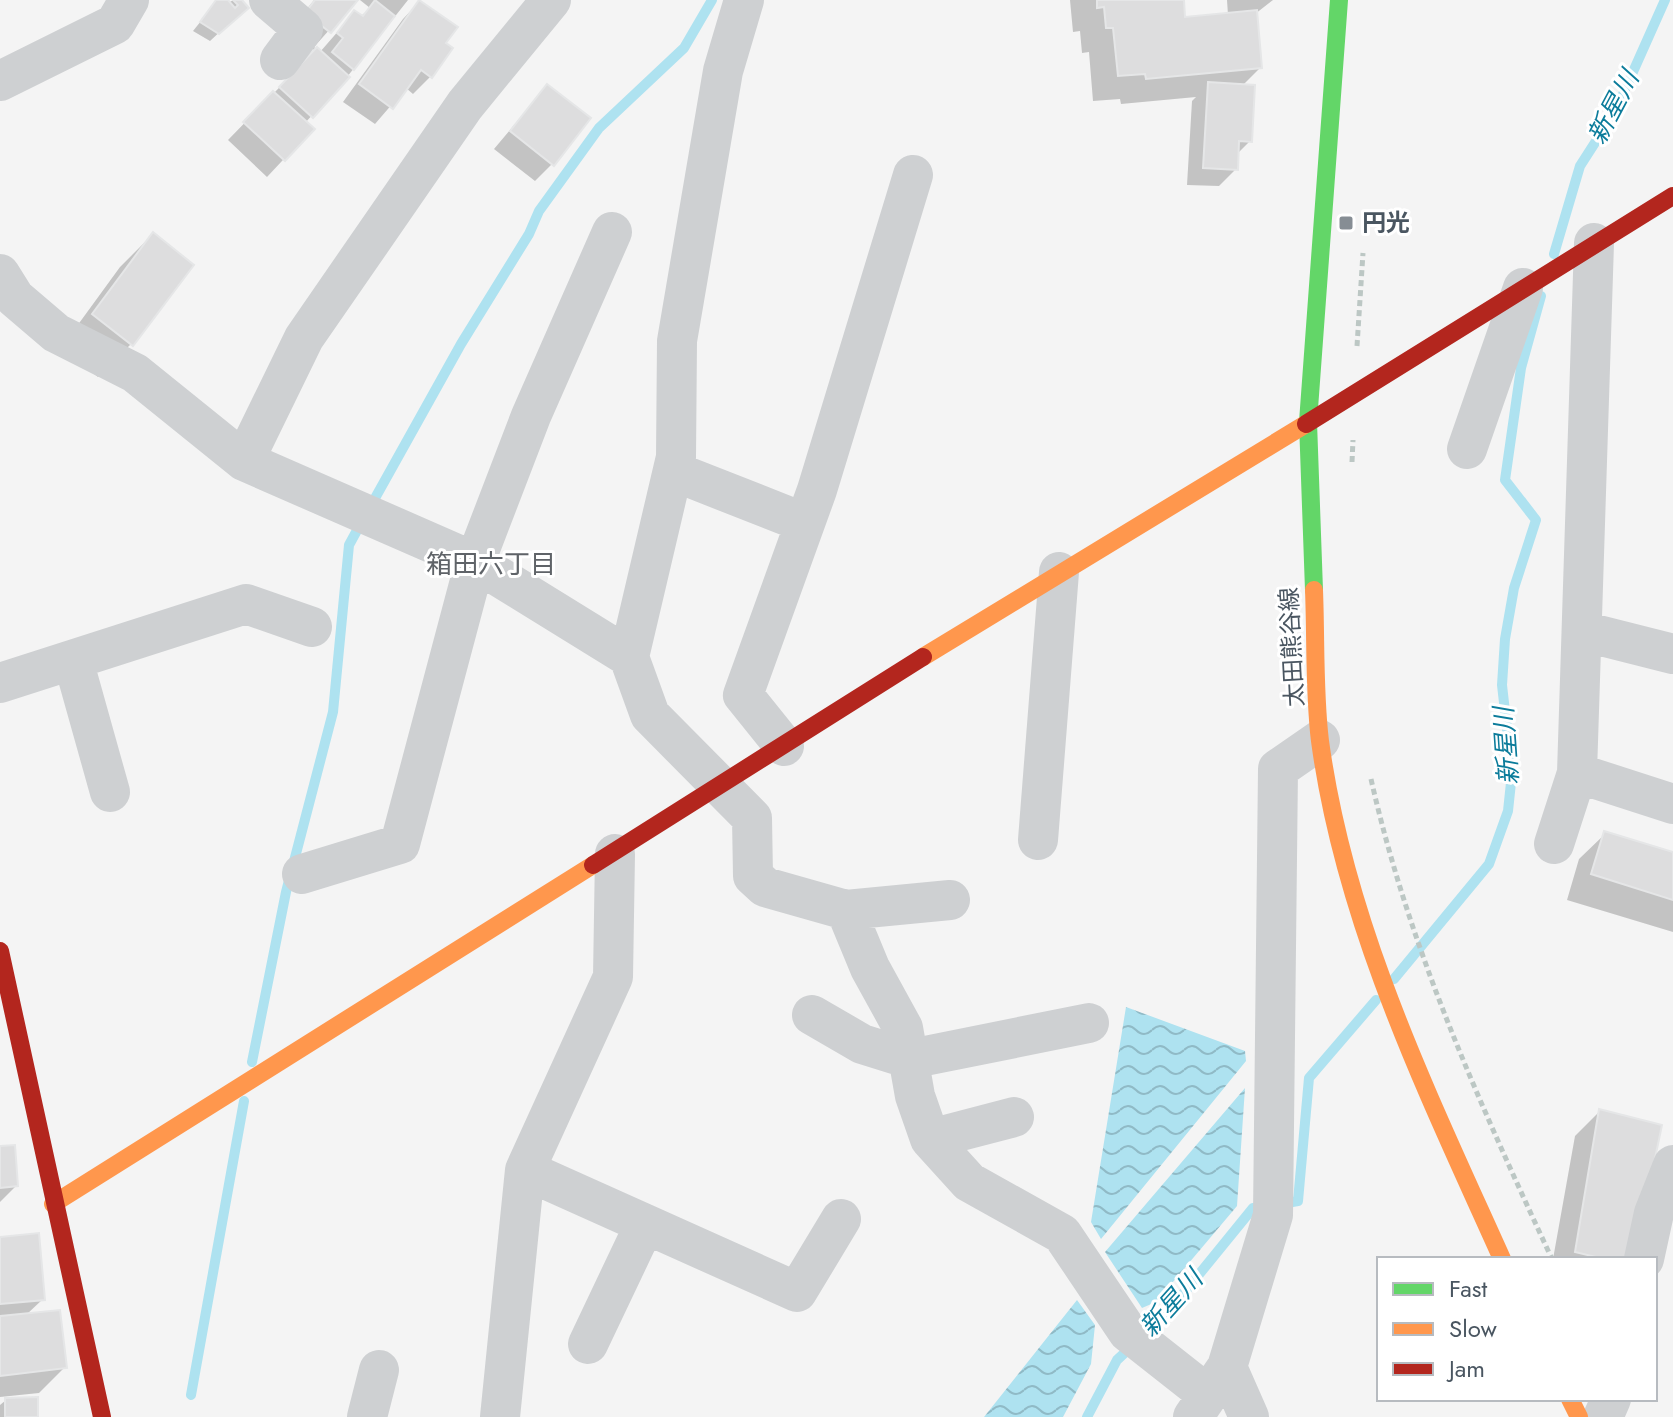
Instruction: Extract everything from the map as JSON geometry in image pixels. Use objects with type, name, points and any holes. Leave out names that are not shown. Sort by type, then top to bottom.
[{"type":"street","points":[[0,81],[115,24],[129,0]]},
{"type":"street","points":[[269,0],[303,29],[280,60]]},
{"type":"street","points":[[244,461],[304,338],[465,105],[551,0]]},
{"type":"street","points":[[744,0],[723,71],[677,341],[676,457],[629,657],[650,715],[752,818],[753,876],[758,882],[765,887],[846,910],[950,900]]},
{"type":"street","name":"太田熊谷線","points":[[1339,0],[1308,422],[1320,740],[1345,862],[1372,955],[1465,1182],[1501,1257]]},
{"type":"street","points":[[784,746],[743,695],[805,523],[913,175]]},
{"type":"street","points":[[53,1204],[615,854],[719,785],[1059,572],[1308,422],[1584,249],[1671,201]]},
{"type":"street","points":[[302,874],[400,844],[475,562],[531,416],[612,232]]},
{"type":"street","points":[[1554,844],[1577,773],[1582,631],[1584,249]]},
{"type":"street","points":[[0,274],[15,298],[56,333],[135,373],[244,461],[475,562],[629,657]]},
{"type":"street","points":[[1467,449],[1524,287]]},
{"type":"street","points":[[673,471],[805,523]]},
{"type":"street","points":[[1038,840],[1059,572]]},
{"type":"street","points":[[0,683],[246,604],[312,627]]},
{"type":"street","points":[[1582,631],[1673,654]]},
{"type":"street","points":[[73,660],[110,792]]},
{"type":"street","points":[[1209,1393],[1273,1201],[1278,769],[1320,740]]},
{"type":"street","points":[[1577,773],[1673,804]]},
{"type":"street","points":[[500,1417],[525,1170],[613,977],[615,854]]},
{"type":"street","points":[[846,910],[870,968],[903,1028],[915,1096],[930,1139],[969,1182],[1062,1234],[1139,1340],[1209,1393],[1249,1417]]},
{"type":"street","points":[[1,959],[102,1417]]},
{"type":"street","points":[[812,1015],[862,1044],[910,1059],[1089,1023]]},
{"type":"street","points":[[930,1139],[1014,1117]]},
{"type":"street","points":[[1644,1257],[1654,1213],[1673,1165]]},
{"type":"street","points":[[525,1170],[797,1292],[841,1219]]},
{"type":"street","points":[[588,1344],[645,1224]]},
{"type":"street","points":[[367,1417],[379,1370]]},
{"type":"path","points":[[1370,770],[1409,920],[1435,996],[1488,1124],[1551,1257]]},
{"type":"water","points":[[1126,1007],[1245,1051],[1246,1061],[1101,1239],[1091,1222]]},
{"type":"water","points":[[1245,1088],[1237,1206],[1156,1302],[1142,1308],[1105,1252]]},
{"type":"water","points":[[1077,1300],[1095,1325],[1091,1364],[1063,1417],[984,1417]]},
{"type":"building","points":[[216,0],[228,0],[235,8],[238,5],[233,0],[242,0],[249,8],[219,34],[200,22]]},
{"type":"building","points":[[315,0],[358,0],[331,33],[305,13]]},
{"type":"building","points":[[375,0],[395,16],[354,70],[332,52],[343,38],[337,33],[354,10],[363,16]]},
{"type":"building","points":[[419,0],[458,27],[446,43],[453,48],[432,78],[421,70],[393,109],[359,84]]},
{"type":"building","points":[[1097,0],[1184,0],[1185,17],[1257,10],[1262,68],[1146,79],[1145,74],[1118,76],[1113,28],[1106,28],[1104,7],[1097,8]]},
{"type":"building","points":[[317,47],[350,77],[313,118],[279,87]]},
{"type":"building","points":[[1208,82],[1255,85],[1252,142],[1239,141],[1238,170],[1203,168]]},
{"type":"building","points":[[547,84],[591,118],[554,166],[510,131]]},
{"type":"building","points":[[273,91],[315,129],[285,161],[243,122]]},
{"type":"building","points":[[153,232],[194,265],[133,346],[92,314]]},
{"type":"building","points":[[1604,831],[1673,852],[1673,900],[1591,874]]},
{"type":"building","points":[[1599,1109],[1662,1125],[1634,1257],[1596,1257],[1575,1252]]},
{"type":"building","points":[[15,1145],[18,1186],[0,1188],[0,1146]]},
{"type":"building","points":[[39,1233],[45,1300],[0,1304],[0,1237]]},
{"type":"building","points":[[60,1310],[67,1368],[0,1376],[0,1316]]},
{"type":"building","points":[[38,1397],[38,1417],[5,1417],[5,1398]]},
{"type":"waterway","points":[[369,509],[461,344],[529,234],[539,211],[599,128],[684,48],[712,0]]},
{"type":"waterway","name":"新星川","points":[[1554,254],[1580,166],[1616,110],[1665,0]]},
{"type":"waterway","name":"新星川","points":[[1394,979],[1489,864],[1508,811],[1512,773],[1502,685],[1505,639],[1514,588],[1536,520],[1505,480],[1521,368],[1541,296]]},
{"type":"waterway","points":[[252,1062],[286,892],[333,712],[349,545],[361,523]]},
{"type":"waterway","name":"新星川","points":[[1281,1204],[1298,1201],[1309,1078],[1376,1000]]},
{"type":"waterway","points":[[191,1395],[244,1101]]},
{"type":"waterway","name":"新星川","points":[[1143,1335],[1170,1310],[1253,1208],[1265,1207]]},
{"type":"waterway","name":"新星川","points":[[1087,1417],[1117,1360],[1132,1346]]},
{"type":"traffic: fast","points":[[1314,590],[1308,422],[1339,0]]},
{"type":"traffic: slow","points":[[923,657],[1306,424]]},
{"type":"traffic: slow","points":[[1314,590],[1320,741],[1348,876],[1392,1006],[1501,1257]]},
{"type":"traffic: slow","points":[[53,1204],[593,865]]},
{"type":"traffic: slow","points":[[1571,1401],[1579,1417]]},
{"type":"traffic: jam","points":[[1306,424],[1673,196]]},
{"type":"traffic: jam","points":[[593,865],[923,657]]},
{"type":"traffic: jam","points":[[0,951],[102,1417]]},
{"type":"place","name":"円光","points":[[1346,223]]},
{"type":"district","name":"箱田六丁目","points":[[491,564]]}]
